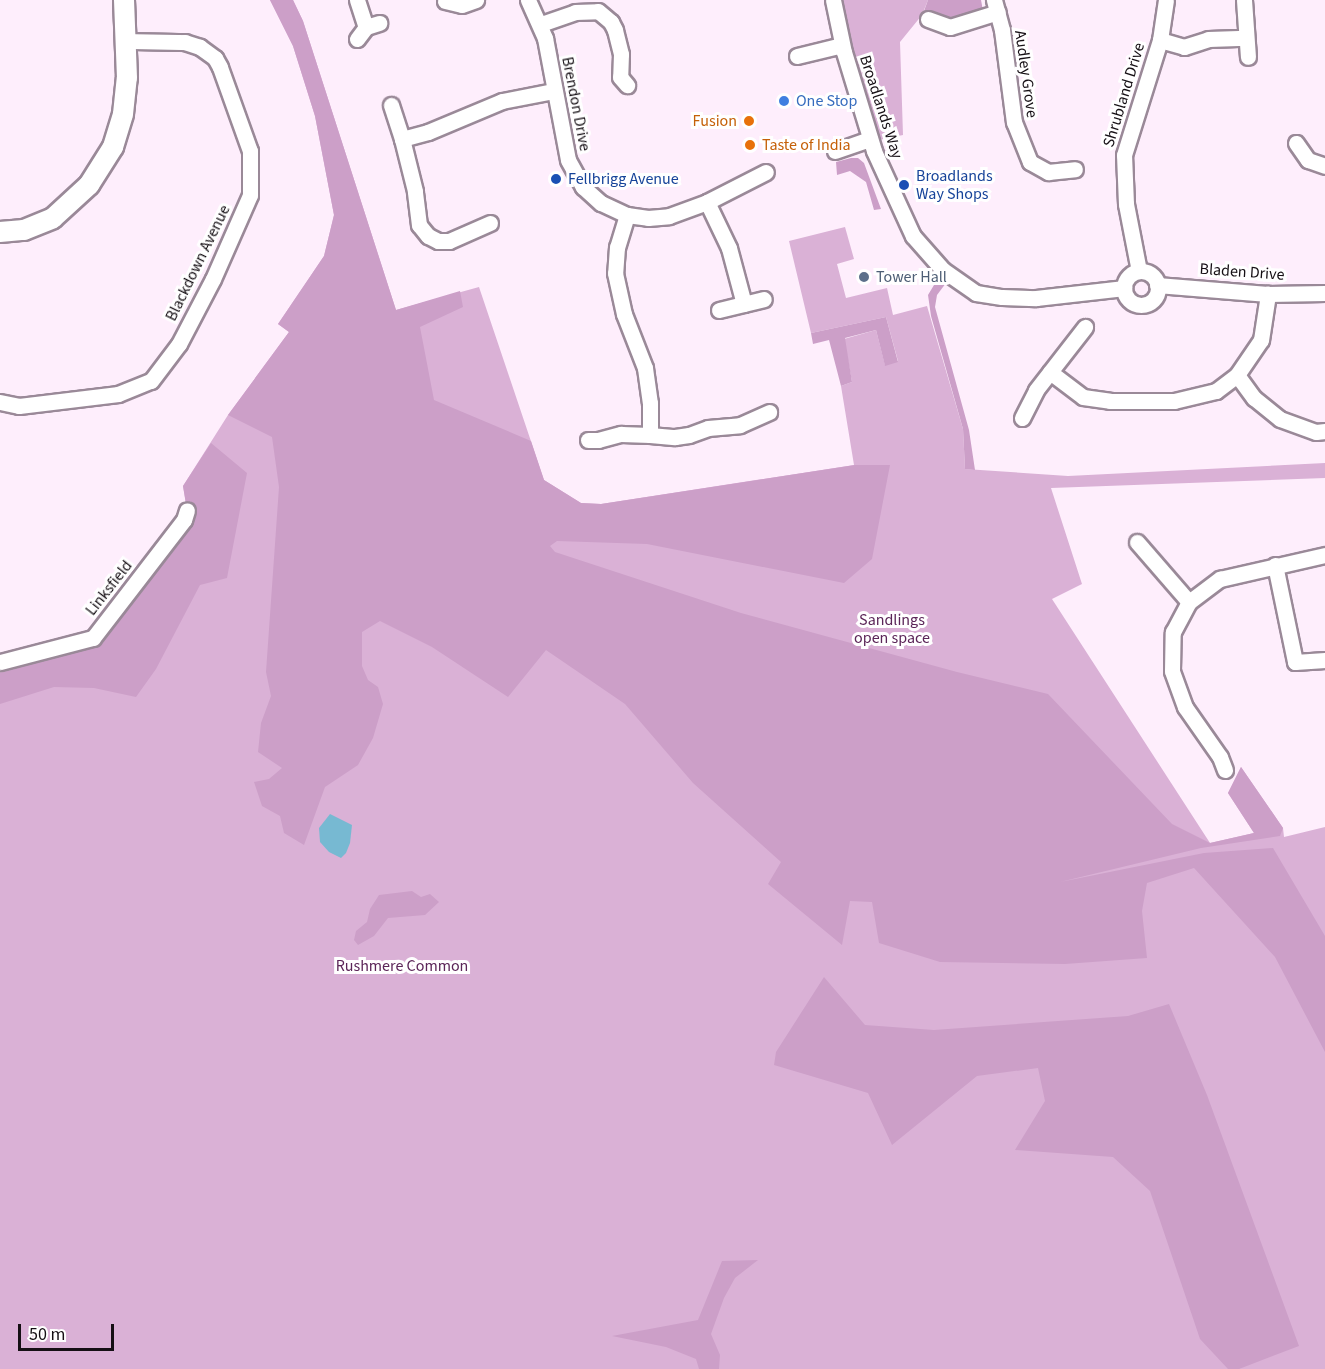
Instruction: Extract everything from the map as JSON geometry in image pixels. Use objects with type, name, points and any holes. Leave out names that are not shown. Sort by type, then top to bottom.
[{"type":"street","points":[[0,232],[24,230],[45,223],[73,203],[94,178],[112,147],[123,114],[128,41],[124,0]]},
{"type":"street","points":[[357,0],[368,30]]},
{"type":"street","points":[[445,1],[462,5],[476,0]]},
{"type":"street","name":"Brendon Drive","points":[[528,0],[541,24],[568,160],[576,177],[601,203],[627,215],[648,218],[669,216],[707,202],[766,172]]},
{"type":"street","name":"Broadlands Way","points":[[833,0],[843,45],[870,139],[897,207],[913,236],[943,270],[976,293],[1036,298],[1124,288]]},
{"type":"street","name":"Shrubland Drive","points":[[1139,271],[1126,204],[1124,155],[1160,40],[1166,0]]},
{"type":"street","points":[[1244,0],[1248,57]]},
{"type":"street","name":"Audley Grove","points":[[928,19],[950,27],[996,6],[1014,122],[1030,162],[1048,172],[1075,169]]},
{"type":"street","points":[[541,24],[575,12],[598,11],[611,22],[615,30],[621,54],[613,70],[627,85]]},
{"type":"street","points":[[1160,40],[1184,47],[1208,39],[1246,38]]},
{"type":"street","name":"Blackdown Avenue","points":[[0,402],[19,406],[118,394],[152,381],[179,344],[250,195],[250,151],[215,58],[200,47],[185,42],[128,41]]},
{"type":"street","points":[[797,56],[843,45]]},
{"type":"street","points":[[402,139],[428,132],[502,101],[554,91]]},
{"type":"street","points":[[391,105],[415,191],[419,225],[428,236],[438,241],[449,241],[494,223]]},
{"type":"street","points":[[835,151],[870,139]]},
{"type":"street","points":[[1296,143],[1308,160],[1325,166]]},
{"type":"street","points":[[707,202],[729,248],[744,304]]},
{"type":"street","points":[[627,215],[617,247],[615,273],[624,314],[645,368],[650,403],[650,435]]},
{"type":"street","points":[[1139,271],[1152,275],[1157,285],[1155,298],[1140,304],[1130,300],[1124,288],[1130,276],[1139,271]]},
{"type":"street","name":"Bladen Drive","points":[[1157,285],[1268,294],[1325,293]]},
{"type":"street","points":[[1050,372],[1083,397],[1110,401],[1174,401],[1216,391],[1237,375],[1261,340],[1268,294]]},
{"type":"street","points":[[719,310],[764,299]]},
{"type":"street","points":[[1022,418],[1036,390],[1085,327]]},
{"type":"street","points":[[1237,375],[1254,398],[1280,419],[1316,432],[1325,431]]},
{"type":"street","points":[[588,440],[608,444],[621,434],[675,437],[689,435],[708,428],[740,425],[769,412]]},
{"type":"street","name":"Linksfield","points":[[0,662],[93,638],[184,520],[187,510]]},
{"type":"street","points":[[1137,542],[1189,602]]},
{"type":"street","points":[[1225,770],[1220,757],[1185,707],[1172,671],[1173,632],[1189,602],[1221,579],[1325,555]]},
{"type":"street","points":[[1275,565],[1295,662],[1325,660]]},
{"type":"green space","name":"Rushmere Common","points":[[270,0],[293,0],[303,21],[396,310],[479,287],[544,480],[581,503],[601,504],[854,465],[841,386],[852,382],[844,339],[876,330],[885,365],[898,361],[886,317],[811,333],[789,241],[845,227],[854,259],[837,264],[846,298],[887,288],[893,315],[927,306],[963,429],[965,469],[1068,476],[1325,463],[1325,478],[1051,488],[1082,584],[1052,599],[1210,843],[1254,833],[1228,793],[1241,767],[1283,828],[1284,837],[1325,827],[1325,1369],[0,1369],[0,662],[93,638],[187,510],[183,486],[228,415],[289,332],[278,324],[324,256],[334,215],[315,116],[293,46]]},
{"type":"green space","points":[[841,0],[928,0],[922,15],[900,42],[903,135],[879,140],[851,47]]},
{"type":"shaded area","points":[[270,0],[293,0],[303,21],[396,310],[460,291],[463,307],[420,327],[434,400],[531,441],[544,480],[581,503],[601,504],[855,465],[890,465],[872,559],[844,583],[647,544],[557,541],[550,546],[555,552],[741,613],[957,672],[1048,694],[1172,824],[1210,843],[1254,833],[1228,793],[1241,767],[1283,828],[1280,836],[1201,848],[1060,882],[1204,853],[1273,848],[1325,936],[1325,1052],[1275,957],[1194,868],[1147,883],[1142,911],[1147,958],[1065,964],[940,962],[879,943],[872,902],[850,901],[842,945],[768,884],[781,862],[693,783],[625,704],[546,650],[508,697],[432,647],[380,621],[362,632],[362,666],[368,680],[378,687],[383,704],[373,738],[358,765],[325,787],[304,845],[284,833],[280,816],[262,806],[254,782],[269,779],[282,768],[258,752],[261,723],[271,696],[266,672],[279,487],[272,437],[228,415],[289,332],[278,324],[324,256],[334,215],[315,116],[293,46]]},
{"type":"shaded area","points":[[928,0],[981,0],[983,11],[951,21],[924,11]]},
{"type":"shaded area","points":[[858,158],[864,163],[881,209],[874,210],[866,182],[850,171],[837,175],[836,162]]},
{"type":"shaded area","points":[[943,270],[952,275],[937,295],[935,307],[969,430],[975,470],[965,469],[963,429],[931,316],[928,295]]},
{"type":"shaded area","points":[[886,317],[898,362],[885,366],[876,330],[845,338],[852,382],[841,386],[829,340],[813,344],[811,333]]},
{"type":"shaded area","points":[[211,443],[247,473],[227,578],[200,585],[156,669],[136,697],[94,688],[54,687],[0,704],[0,673],[40,662],[80,641],[93,638],[187,510],[183,486]]},
{"type":"shaded area","points":[[412,891],[421,897],[430,894],[439,902],[425,915],[388,918],[374,936],[358,945],[354,940],[356,931],[367,922],[370,909],[379,895]]},
{"type":"shaded area","points":[[824,977],[865,1025],[934,1030],[1128,1016],[1169,1004],[1207,1095],[1299,1346],[1239,1369],[1228,1369],[1200,1339],[1150,1191],[1113,1157],[1015,1150],[1045,1101],[1038,1068],[977,1076],[892,1145],[868,1093],[774,1065],[776,1052]]},
{"type":"shaded area","points":[[758,1260],[735,1278],[724,1298],[711,1334],[720,1355],[719,1369],[699,1369],[696,1359],[666,1347],[612,1336],[698,1320],[722,1261]]},
{"type":"water","points":[[330,814],[352,825],[350,843],[341,858],[329,852],[320,842],[319,828]]},
{"type":"place","name":"One Stop","points":[[784,101]]},
{"type":"place","name":"Fusion","points":[[749,121]]},
{"type":"place","name":"Taste of India","points":[[750,145]]},
{"type":"place","name":"Fellbrigg Avenue","points":[[556,179]]},
{"type":"place","name":"Broadlands Way Shops","points":[[904,185]]},
{"type":"place","name":"Tower Hall","points":[[864,277]]},
{"type":"park label","name":"Sandlings open space","points":[[892,629]]}]
